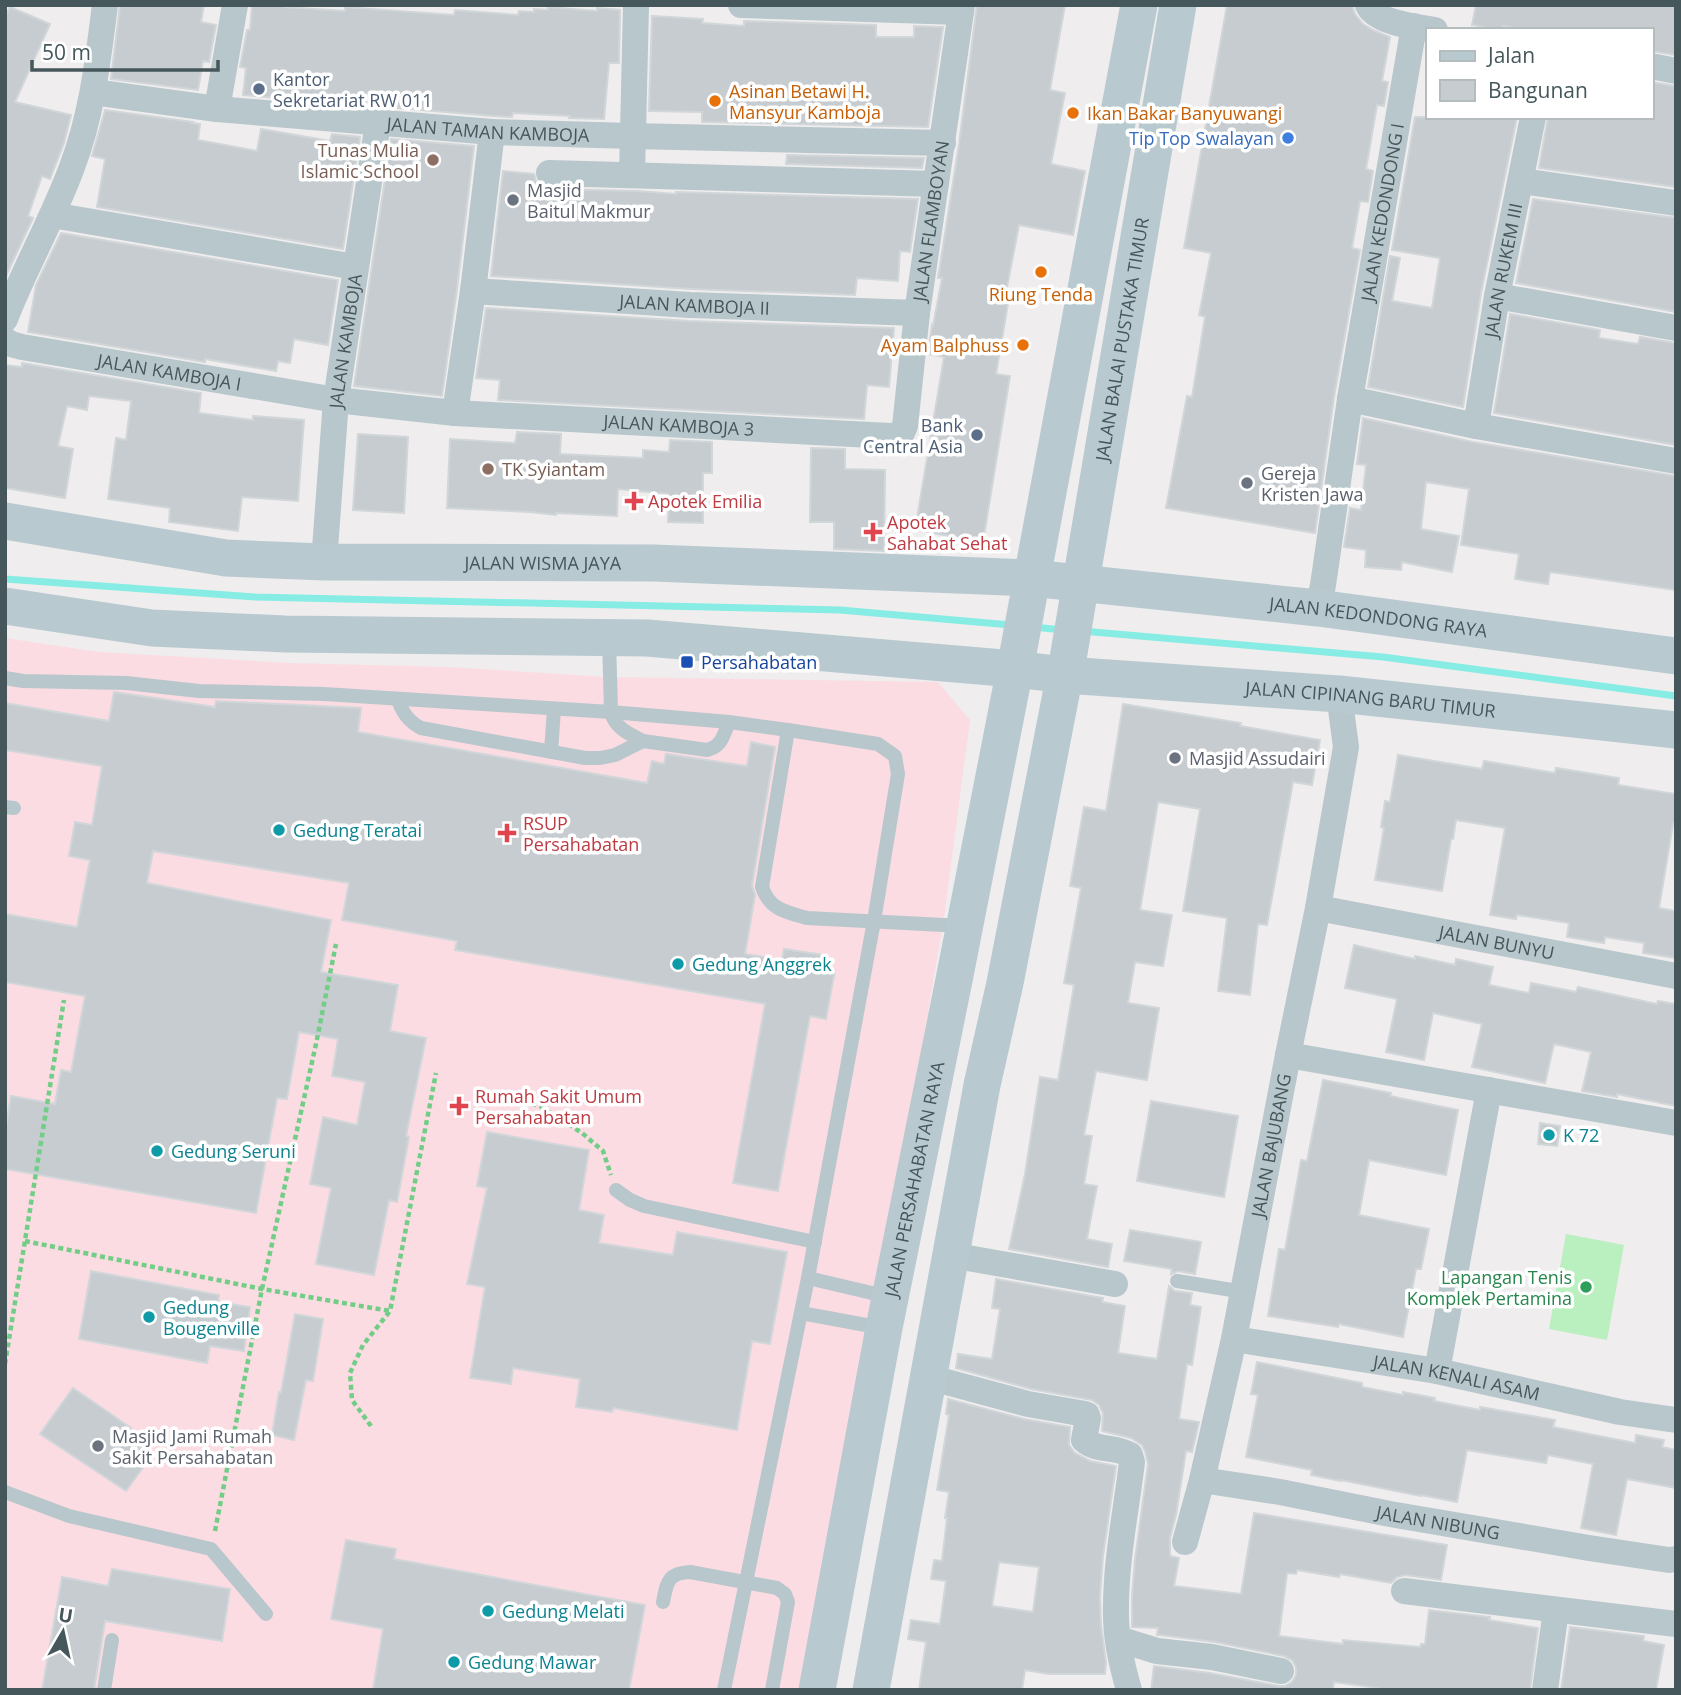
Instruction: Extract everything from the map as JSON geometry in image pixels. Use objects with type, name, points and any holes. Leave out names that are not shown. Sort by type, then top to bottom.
[{"type":"street","points":[[5,319],[72,167],[93,92],[105,5]]},
{"type":"street","points":[[216,109],[235,5]]},
{"type":"street","points":[[632,175],[636,5]]},
{"type":"street","points":[[741,5],[961,9]]},
{"type":"street","points":[[1016,663],[1139,5]]},
{"type":"street","name":"JALAN BALAI PUSTAKA TIMUR","points":[[1067,664],[1178,5]]},
{"type":"street","points":[[1368,5],[1378,16],[1424,28]]},
{"type":"street","name":"JALAN FLAMBOYAN","points":[[901,435],[905,426],[918,313],[961,9]]},
{"type":"street","name":"JALAN KEDONDONG I","points":[[1318,608],[1350,399],[1424,28]]},
{"type":"street","points":[[1653,66],[1676,71]]},
{"type":"street","name":"JALAN TAMAN KAMBOJA","points":[[93,92],[216,109],[492,132],[943,143]]},
{"type":"street","name":"JALAN RUKEM III","points":[[1476,426],[1497,296],[1533,119]]},
{"type":"street","name":"JALAN KAMBOJA","points":[[324,562],[336,400],[378,123]]},
{"type":"street","points":[[455,413],[492,132]]},
{"type":"street","points":[[549,173],[936,184]]},
{"type":"street","points":[[1521,181],[1676,203]]},
{"type":"street","points":[[52,215],[355,267]]},
{"type":"street","name":"JALAN KAMBOJA II","points":[[473,291],[690,304],[918,313]]},
{"type":"street","points":[[1497,296],[1676,328]]},
{"type":"street","name":"JALAN KAMBOJA I","points":[[5,340],[22,347],[336,400]]},
{"type":"street","points":[[1350,399],[1476,426],[1676,461]]},
{"type":"street","name":"JALAN KAMBOJA 3","points":[[336,400],[455,413],[901,435]]},
{"type":"street","name":"JALAN WISMA JAYA","points":[[5,521],[226,558],[324,562],[654,563],[1030,585],[1080,592]]},
{"type":"street","name":"JALAN KEDONDONG RAYA","points":[[1080,592],[1318,608],[1676,656]]},
{"type":"street","points":[[5,606],[152,628],[285,634],[660,639],[1016,663],[1067,664],[1005,983],[982,1085],[871,1690]]},
{"type":"street","name":"JALAN PERSAHABATAN RAYA","points":[[817,1690],[887,1313],[1016,663]]},
{"type":"street","name":"JALAN CIPINANG BARU TIMUR","points":[[1067,664],[1676,730]]},
{"type":"street","name":"JALAN BAJUBANG","points":[[1185,1542],[1202,1480],[1244,1292],[1318,908],[1346,747],[1339,694]]},
{"type":"street","name":"JALAN BAJUBANG","points":[[1346,747],[1376,698]]},
{"type":"street","name":"JALAN BUNYU","points":[[1318,908],[1676,976]]},
{"type":"street","points":[[956,975],[1005,983]]},
{"type":"street","points":[[1288,1055],[1676,1124]]},
{"type":"street","points":[[1437,1371],[1489,1090]]},
{"type":"street","points":[[951,1255],[1115,1284]]},
{"type":"street","name":"JALAN KENALI ASAM","points":[[1234,1339],[1437,1371],[1620,1412],[1676,1420]]},
{"type":"street","points":[[928,1377],[1028,1405],[1085,1414],[1088,1418],[1084,1440],[1086,1443],[1124,1451],[1130,1455],[1132,1462],[1117,1578],[1116,1615],[1118,1639],[1129,1690]]},
{"type":"street","name":"JALAN NIBUNG","points":[[1202,1480],[1589,1548],[1676,1559]]},
{"type":"street","points":[[1404,1591],[1676,1624]]},
{"type":"street","points":[[1545,1690],[1556,1611]]},
{"type":"street","points":[[1118,1639],[1157,1651],[1212,1657],[1281,1671]]},
{"type":"lane","points":[[609,638],[611,712],[613,720],[624,731],[643,741],[707,750],[716,747],[720,742],[729,722]]},
{"type":"lane","points":[[5,678],[23,681],[126,683],[199,691],[324,694],[729,722],[878,744],[895,756],[898,774],[874,921],[802,1313],[724,1690]]},
{"type":"lane","points":[[397,700],[403,713],[421,728],[585,758],[615,755],[643,741]]},
{"type":"lane","points":[[551,752],[554,709]]},
{"type":"lane","points":[[788,730],[762,887],[772,905],[807,918],[964,926]]},
{"type":"lane","points":[[616,1190],[644,1206],[815,1242]]},
{"type":"lane","points":[[808,1278],[887,1313]]},
{"type":"lane","points":[[1177,1281],[1244,1292]]},
{"type":"lane","points":[[802,1313],[887,1313]]},
{"type":"lane","points":[[5,1492],[69,1516],[211,1549],[266,1614]]},
{"type":"lane","points":[[663,1602],[667,1582],[682,1572],[777,1588],[785,1594],[788,1602],[772,1690]]},
{"type":"lane","points":[[104,1690],[112,1640]]},
{"type":"path","points":[[211,1549],[262,1289],[336,944]]},
{"type":"path","points":[[5,1364],[64,1000]]},
{"type":"path","points":[[371,1426],[352,1400],[351,1373],[363,1345],[390,1311],[436,1073]]},
{"type":"path","points":[[498,1097],[540,1106],[582,1133],[603,1151],[616,1190]]},
{"type":"path","points":[[25,1241],[262,1289],[390,1311]]},
{"type":"shaded area","name":"Rumah Sakit Umum Persahabatan","points":[[5,638],[99,652],[289,663],[449,667],[607,677],[938,682],[970,720],[944,918],[880,1294],[802,1690],[5,1690]]},
{"type":"green space","name":"Lapangan Tenis Komplek Pertamina","points":[[1566,1234],[1624,1245],[1607,1340],[1549,1329]]},
{"type":"building","points":[[120,5],[204,5],[201,22],[216,25],[209,62],[203,61],[198,90],[111,79]]},
{"type":"building","points":[[252,5],[345,11],[345,7],[454,15],[455,10],[518,15],[519,11],[534,12],[534,9],[548,10],[548,7],[620,10],[619,63],[609,63],[604,119],[513,113],[512,117],[493,116],[243,95],[246,68],[240,67],[247,30],[250,30]]},
{"type":"building","points":[[977,5],[1065,5],[1050,90],[1065,93],[1051,164],[1085,171],[1073,235],[1019,225],[1004,303],[1008,304],[996,374],[1010,376],[983,542],[915,530],[944,357],[928,354],[942,278],[938,278]]},
{"type":"building","points":[[1227,5],[1352,5],[1363,24],[1390,37],[1382,81],[1388,82],[1384,106],[1377,105],[1366,169],[1373,171],[1368,202],[1360,201],[1352,248],[1360,250],[1334,397],[1315,533],[1166,508],[1187,396],[1192,397],[1205,317],[1199,315],[1211,253],[1184,248]]},
{"type":"building","points":[[1476,5],[1676,5],[1676,55],[1653,51],[1653,28],[1488,28],[1472,25]]},
{"type":"building","points":[[10,7],[50,24],[15,102],[71,115],[50,179],[42,176],[28,216],[33,218],[5,278],[5,17]]},
{"type":"building","points":[[652,16],[703,19],[702,23],[744,26],[744,21],[876,25],[876,37],[914,37],[914,26],[943,27],[928,127],[702,122],[702,112],[649,111]]},
{"type":"building","points":[[1653,82],[1676,86],[1676,187],[1539,168],[1548,119],[1653,119]]},
{"type":"building","points":[[105,110],[193,122],[200,124],[198,140],[257,151],[261,129],[330,141],[332,134],[360,137],[343,249],[97,207],[105,159],[92,156]]},
{"type":"building","points":[[1415,117],[1517,119],[1481,293],[1463,407],[1368,387],[1390,256],[1400,258],[1392,301],[1432,308],[1440,258],[1392,250]]},
{"type":"building","points":[[391,139],[474,146],[442,396],[354,386]]},
{"type":"building","points":[[787,155],[924,158],[922,168],[786,164]]},
{"type":"building","points":[[503,171],[534,174],[540,186],[549,189],[918,199],[910,252],[900,251],[898,281],[857,278],[855,295],[691,289],[491,276]]},
{"type":"building","points":[[1533,199],[1676,218],[1676,312],[1516,283]]},
{"type":"building","points":[[61,233],[338,280],[328,345],[294,339],[290,363],[278,361],[276,371],[205,359],[205,362],[28,332],[36,285]]},
{"type":"building","points":[[486,308],[689,321],[894,328],[889,387],[867,385],[864,419],[498,400],[500,380],[476,378]]},
{"type":"building","points":[[1510,314],[1600,330],[1599,338],[1638,344],[1640,337],[1676,343],[1676,445],[1494,413]]},
{"type":"building","points":[[22,363],[201,393],[199,413],[253,420],[253,416],[304,420],[298,501],[242,497],[238,531],[169,522],[170,508],[108,499],[116,438],[126,440],[131,401],[89,396],[87,410],[67,406],[58,446],[73,449],[65,498],[5,488],[5,365],[22,367]]},
{"type":"building","points":[[1363,418],[1473,442],[1676,476],[1676,590],[1550,572],[1548,584],[1515,579],[1519,554],[1461,545],[1469,489],[1426,482],[1421,529],[1459,536],[1452,572],[1402,562],[1401,570],[1365,567],[1366,550],[1344,547],[1350,508],[1361,510],[1366,465],[1357,464]]},
{"type":"building","points":[[517,432],[561,434],[560,454],[643,458],[643,450],[669,452],[670,440],[712,442],[712,473],[703,473],[703,523],[668,522],[669,494],[618,489],[617,516],[447,508],[450,439],[515,443]]},
{"type":"building","points":[[358,434],[408,437],[404,513],[353,510]]},
{"type":"building","points":[[811,448],[845,449],[845,469],[885,470],[884,551],[834,549],[834,522],[810,522]]},
{"type":"building","points":[[114,692],[215,707],[216,701],[361,708],[358,732],[647,783],[652,761],[664,764],[666,754],[747,766],[751,742],[775,747],[752,885],[755,895],[745,954],[782,960],[784,949],[824,955],[822,968],[835,970],[826,1019],[810,1016],[778,1191],[733,1183],[765,1004],[455,950],[457,941],[342,920],[349,883],[153,851],[147,883],[331,920],[321,972],[398,985],[390,1031],[426,1038],[406,1136],[409,1137],[397,1202],[389,1200],[374,1275],[316,1264],[331,1188],[310,1184],[323,1117],[357,1125],[365,1082],[332,1076],[338,1039],[299,1032],[287,1099],[277,1098],[256,1213],[5,1169],[5,1134],[11,1096],[55,1104],[61,1070],[71,1072],[85,996],[5,982],[5,914],[77,927],[90,860],[69,856],[75,822],[92,825],[102,766],[5,750],[5,703],[109,721]]},
{"type":"building","points":[[1123,704],[1241,723],[1240,726],[1320,740],[1312,785],[1293,782],[1267,925],[1258,924],[1250,995],[1218,991],[1227,918],[1183,911],[1200,809],[1158,802],[1140,910],[1172,915],[1163,966],[1135,962],[1128,1003],[1159,1008],[1147,1080],[1096,1071],[1084,1135],[1092,1136],[1084,1184],[1097,1186],[1087,1239],[1112,1244],[1108,1267],[1009,1249],[1025,1174],[1040,1077],[1058,1080],[1074,985],[1064,983],[1081,888],[1070,886],[1084,807],[1106,811]]},
{"type":"building","points":[[1398,755],[1482,769],[1484,761],[1555,773],[1556,768],[1619,778],[1618,785],[1676,794],[1676,824],[1673,824],[1659,908],[1676,911],[1676,958],[1643,953],[1644,943],[1605,937],[1604,943],[1567,937],[1569,923],[1517,915],[1516,919],[1490,915],[1505,828],[1456,820],[1442,891],[1375,880],[1384,828],[1381,827],[1385,801],[1390,802]]},
{"type":"building","points":[[1354,945],[1415,959],[1415,956],[1455,965],[1456,959],[1493,967],[1489,985],[1529,993],[1531,983],[1576,992],[1578,987],[1657,1004],[1658,1001],[1676,1004],[1676,1106],[1617,1094],[1617,1097],[1582,1091],[1591,1052],[1554,1044],[1545,1083],[1472,1067],[1482,1024],[1433,1013],[1424,1060],[1386,1052],[1397,999],[1345,988]]},
{"type":"building","points":[[1323,1080],[1458,1110],[1446,1175],[1369,1160],[1359,1215],[1429,1229],[1421,1269],[1416,1269],[1403,1337],[1339,1324],[1338,1327],[1268,1316],[1279,1249],[1285,1250],[1301,1160],[1307,1161]]},
{"type":"building","points":[[1151,1101],[1238,1116],[1224,1197],[1137,1181]]},
{"type":"building","name":"K 72","points":[[1540,1123],[1560,1126],[1557,1146],[1538,1144]]},
{"type":"building","points":[[487,1132],[589,1150],[579,1210],[604,1215],[599,1243],[673,1255],[677,1232],[787,1252],[770,1344],[752,1341],[737,1430],[613,1408],[612,1412],[576,1407],[580,1379],[513,1368],[511,1384],[470,1378],[485,1287],[467,1284],[487,1188],[477,1186]]},
{"type":"building","points":[[1130,1230],[1201,1242],[1195,1274],[1178,1271],[1171,1274],[1172,1269],[1124,1261]]},
{"type":"building","name":"Gedung Bougenville","points":[[91,1271],[219,1295],[218,1302],[250,1307],[244,1351],[210,1346],[207,1363],[79,1339]]},
{"type":"building","points":[[996,1279],[1103,1298],[1102,1302],[1125,1306],[1118,1353],[1157,1359],[1169,1286],[1175,1291],[1192,1293],[1190,1305],[1201,1307],[1192,1365],[1187,1364],[1179,1419],[1199,1422],[1192,1452],[1186,1451],[1170,1538],[1170,1556],[1179,1558],[1174,1586],[1241,1594],[1254,1513],[1447,1545],[1441,1580],[1405,1575],[1397,1577],[1391,1583],[1340,1574],[1339,1577],[1297,1570],[1296,1574],[1287,1573],[1279,1636],[1343,1644],[1343,1640],[1420,1647],[1425,1644],[1429,1610],[1490,1617],[1489,1620],[1538,1628],[1530,1690],[1378,1690],[1334,1682],[1333,1690],[1151,1690],[1154,1666],[1279,1686],[1292,1682],[1296,1667],[1292,1660],[1284,1656],[1215,1642],[1157,1635],[1158,1628],[1132,1627],[1135,1559],[1148,1464],[1145,1451],[1142,1445],[1131,1438],[1102,1431],[1103,1413],[1099,1405],[1092,1400],[1031,1389],[956,1368],[958,1354],[992,1359],[1000,1309],[992,1308]]},
{"type":"building","points":[[295,1314],[323,1319],[313,1381],[306,1380],[294,1440],[272,1435]]},
{"type":"building","points":[[1257,1362],[1362,1383],[1362,1387],[1435,1398],[1434,1401],[1480,1410],[1480,1407],[1555,1420],[1553,1427],[1635,1443],[1636,1435],[1664,1440],[1662,1447],[1676,1450],[1676,1488],[1627,1479],[1616,1535],[1581,1528],[1593,1464],[1548,1455],[1546,1463],[1467,1450],[1457,1502],[1311,1475],[1312,1470],[1246,1457],[1258,1395],[1251,1394]]},
{"type":"building","name":"Masjid Jami Rumah Sakit Persahabatan","points":[[73,1388],[131,1428],[124,1437],[152,1455],[126,1491],[40,1434]]},
{"type":"building","points":[[948,1399],[1024,1419],[1070,1427],[1069,1445],[1075,1453],[1090,1461],[1116,1466],[1100,1596],[1105,1674],[1049,1674],[1025,1670],[1022,1690],[919,1690],[926,1642],[908,1639],[911,1620],[940,1624],[946,1581],[931,1579],[934,1560],[942,1561],[947,1518],[949,1492],[937,1490],[949,1415],[946,1414]],"holes":[[[999,1562],[1039,1567],[1033,1612],[992,1606]]]},
{"type":"building","name":"Gedung Melati","points":[[346,1540],[396,1549],[394,1559],[645,1605],[629,1690],[373,1690],[383,1629],[331,1619]]},
{"type":"building","points":[[112,1569],[230,1589],[222,1641],[105,1621],[94,1690],[42,1690],[62,1577],[108,1586]]},
{"type":"building","points":[[1570,1627],[1644,1636],[1643,1641],[1664,1645],[1656,1690],[1561,1690]]},
{"type":"waterway","points":[[5,579],[255,597],[840,610],[1011,625]]},
{"type":"waterway","points":[[1033,627],[1063,630]]},
{"type":"waterway","points":[[1082,631],[1383,657],[1676,696]]},
{"type":"place","name":"Kantor Sekretariat RW 011","points":[[259,89]]},
{"type":"place","name":"Asinan Betawi H. Mansyur Kamboja","points":[[715,101]]},
{"type":"place","name":"Ikan Bakar Banyuwangi","points":[[1073,113]]},
{"type":"place","name":"Tip Top Swalayan","points":[[1288,138]]},
{"type":"place","name":"Tunas Mulia Islamic School","points":[[433,160]]},
{"type":"place","name":"Masjid Baitul Makmur","points":[[513,200]]},
{"type":"place","name":"Riung Tenda","points":[[1041,272]]},
{"type":"place","name":"Ayam Balphuss","points":[[1023,345]]},
{"type":"place","name":"Bank Central Asia","points":[[977,435]]},
{"type":"place","name":"TK Syiantam","points":[[488,469]]},
{"type":"place","name":"Gereja Kristen Jawa","points":[[1247,483]]},
{"type":"place","name":"Apotek Emilia","points":[[634,501]]},
{"type":"place","name":"Apotek Sahabat Sehat","points":[[873,532]]},
{"type":"place","name":"Persahabatan","points":[[687,662]]},
{"type":"place","name":"Masjid Assudairi","points":[[1175,758]]},
{"type":"place","name":"Gedung Teratai","points":[[279,830]]},
{"type":"place","name":"RSUP Persahabatan","points":[[507,833]]},
{"type":"place","name":"Gedung Anggrek","points":[[678,964]]},
{"type":"place","name":"Rumah Sakit Umum Persahabatan","points":[[459,1106]]},
{"type":"place","name":"K 72","points":[[1549,1135]]},
{"type":"place","name":"Gedung Seruni","points":[[157,1151]]},
{"type":"place","name":"Lapangan Tenis Komplek Pertamina","points":[[1586,1287]]},
{"type":"place","name":"Gedung Bougenville","points":[[149,1317]]},
{"type":"place","name":"Masjid Jami Rumah Sakit Persahabatan","points":[[98,1446]]},
{"type":"place","name":"Gedung Melati","points":[[488,1611]]},
{"type":"place","name":"Gedung Mawar","points":[[454,1662]]}]
